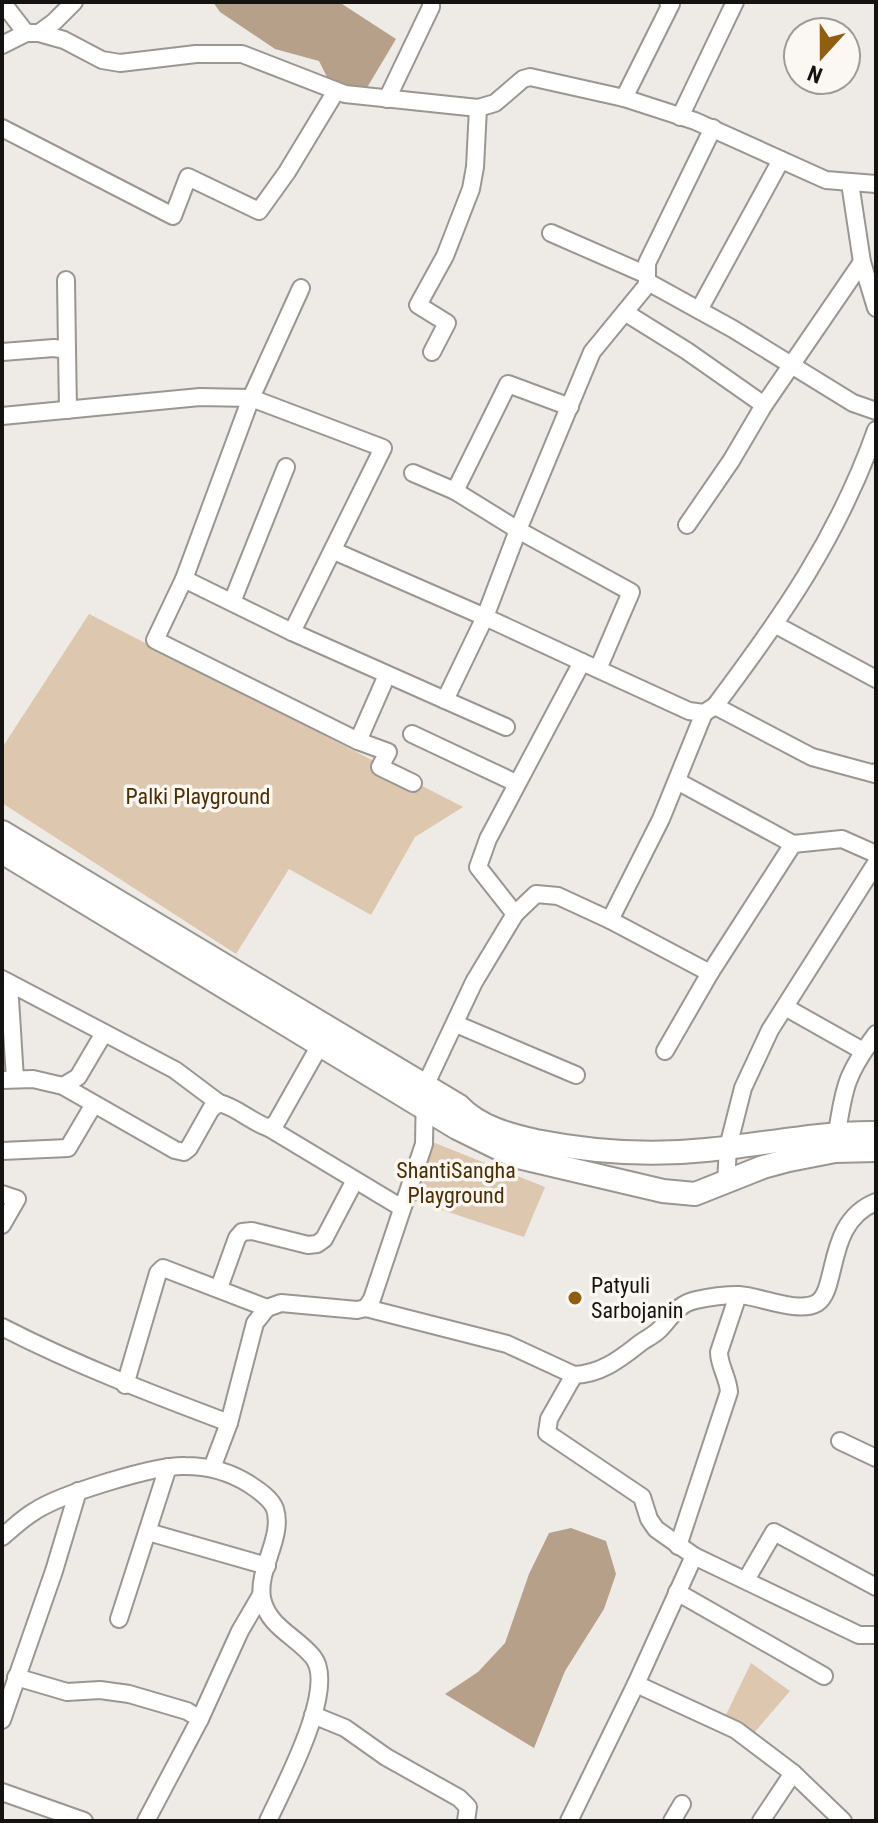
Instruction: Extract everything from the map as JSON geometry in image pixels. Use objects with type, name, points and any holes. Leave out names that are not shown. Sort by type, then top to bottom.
[{"type":"main road","points":[[2,832],[252,993],[320,1045],[426,1110],[514,1156],[663,1191],[695,1194],[789,1160],[835,1151],[876,1150]]},
{"type":"main road","points":[[2,852],[425,1086],[476,1120],[520,1137],[614,1152],[706,1150],[837,1133],[876,1133]]},
{"type":"street","points":[[2,2],[32,33],[64,40],[111,62],[196,54],[242,54],[336,91],[478,108],[495,103],[523,79],[530,77],[624,98],[713,128],[826,180],[876,184]]},
{"type":"street","points":[[2,45],[54,22],[74,2]]},
{"type":"street","points":[[387,99],[431,2]]},
{"type":"street","points":[[624,98],[671,4],[668,2]]},
{"type":"street","points":[[680,117],[735,2]]},
{"type":"street","points":[[2,128],[173,216],[188,177],[259,211],[287,172],[336,91]]},
{"type":"street","points":[[432,352],[447,323],[418,305],[445,256],[471,189],[478,108]]},
{"type":"street","points":[[445,700],[485,617],[592,352],[626,313],[648,278],[647,263],[713,128]]},
{"type":"street","points":[[699,310],[781,160]]},
{"type":"street","points":[[850,183],[862,262],[876,308]]},
{"type":"street","points":[[551,233],[648,278],[853,403],[876,411]]},
{"type":"street","points":[[687,525],[862,262]]},
{"type":"street","points":[[66,280],[68,410]]},
{"type":"street","points":[[301,288],[251,398],[184,579],[155,640],[358,741],[388,752],[380,767],[413,783]]},
{"type":"street","points":[[626,313],[764,405]]},
{"type":"street","points":[[2,352],[67,350]]},
{"type":"street","points":[[455,491],[508,384],[570,407]]},
{"type":"street","points":[[2,416],[200,397],[251,398],[383,448],[292,632]]},
{"type":"street","points":[[610,920],[709,710],[776,625],[840,518],[876,430]]},
{"type":"street","points":[[232,602],[286,467]]},
{"type":"street","points":[[413,473],[455,491],[518,530],[631,592],[590,665],[516,783],[488,839],[478,867],[515,914]]},
{"type":"street","points":[[334,551],[689,711],[709,710],[812,757],[876,772]]},
{"type":"street","points":[[184,579],[292,632],[506,727]]},
{"type":"street","points":[[776,625],[876,679]]},
{"type":"street","points":[[358,741],[387,675]]},
{"type":"street","points":[[412,734],[516,783]]},
{"type":"street","points":[[677,781],[793,844],[842,839],[876,854]]},
{"type":"street","points":[[665,1051],[710,973],[793,844]]},
{"type":"street","points":[[726,1183],[728,1147],[743,1088],[770,1030],[876,863]]},
{"type":"street","points":[[366,1308],[372,1299],[424,1144],[425,1086],[474,982],[515,914],[536,894],[558,896],[710,973]]},
{"type":"street","points":[[219,1103],[211,1109],[184,1152],[175,1150],[63,1086],[48,1081],[9,1080],[6,981],[175,1070],[219,1103],[269,1128],[354,1182],[402,1208]]},
{"type":"street","points":[[785,1007],[863,1051]]},
{"type":"street","points":[[456,1024],[576,1075]]},
{"type":"street","points":[[63,1086],[78,1077],[104,1033]]},
{"type":"street","points":[[837,1133],[844,1086],[876,1034]]},
{"type":"street","points":[[269,1128],[276,1123],[320,1045]]},
{"type":"street","points":[[2,1151],[68,1148],[94,1104]]},
{"type":"street","points":[[219,1288],[242,1232],[252,1231],[308,1245],[317,1244],[324,1239],[354,1182]]},
{"type":"street","points":[[2,1194],[17,1199],[2,1225]]},
{"type":"street","points":[[212,1468],[229,1423],[255,1323],[267,1308],[281,1303],[357,1310],[366,1308],[507,1344],[574,1375],[588,1374],[621,1360],[657,1332],[677,1308],[694,1300],[738,1295],[804,1308],[815,1305],[825,1297],[836,1246],[864,1207],[876,1202]]},
{"type":"street","points":[[125,1385],[160,1270],[172,1269],[267,1308]]},
{"type":"street","points":[[678,1546],[729,1392],[728,1378],[719,1361],[719,1352],[738,1295]]},
{"type":"street","points":[[2,1327],[51,1353],[125,1385],[229,1423]]},
{"type":"street","points":[[574,1375],[549,1419],[547,1433],[642,1497],[649,1519],[678,1546],[859,1635],[876,1635]]},
{"type":"street","points":[[840,1441],[876,1458]]},
{"type":"street","points":[[2,1537],[37,1509],[78,1491],[183,1465],[212,1468],[243,1480],[264,1494],[274,1507],[276,1525],[261,1595],[146,1821]]},
{"type":"street","points":[[119,1619],[168,1467]]},
{"type":"street","points":[[2,1720],[54,1571],[78,1491]]},
{"type":"street","points":[[148,1532],[267,1566]]},
{"type":"street","points":[[746,1580],[774,1532],[876,1587]]},
{"type":"street","points":[[569,1821],[694,1556]]},
{"type":"street","points":[[677,1592],[824,1676]]},
{"type":"street","points":[[261,1595],[267,1612],[280,1629],[313,1657],[319,1670],[313,1715],[268,1821]]},
{"type":"street","points":[[16,1677],[67,1692],[100,1690],[129,1694],[187,1711],[200,1719]]},
{"type":"street","points":[[636,1684],[736,1730],[793,1773],[843,1821]]},
{"type":"street","points":[[313,1715],[345,1728],[386,1757],[459,1798],[468,1807],[466,1821]]},
{"type":"street","points":[[761,1821],[793,1773]]},
{"type":"street","points":[[2,1792],[84,1821]]},
{"type":"street","points":[[672,1821],[682,1804]]},
{"type":"green space","name":"Palki Playground","points":[[89,614],[463,807],[415,837],[371,915],[289,869],[236,954],[2,803],[2,748]]},
{"type":"green space","name":"ShantiSangha Playground","points":[[430,1141],[545,1187],[524,1237],[412,1200]]},
{"type":"green space","points":[[751,1663],[790,1691],[753,1734],[725,1717]]},
{"type":"shaded area","points":[[213,2],[339,2],[396,39],[365,91],[330,83],[319,61],[275,49],[220,12]]},
{"type":"shaded area","points":[[571,1528],[606,1541],[616,1574],[604,1609],[565,1671],[534,1748],[445,1694],[478,1672],[505,1643],[529,1574],[549,1533]]},
{"type":"place","name":"Patyuli Sarbojanin","points":[[575,1298]]}]
